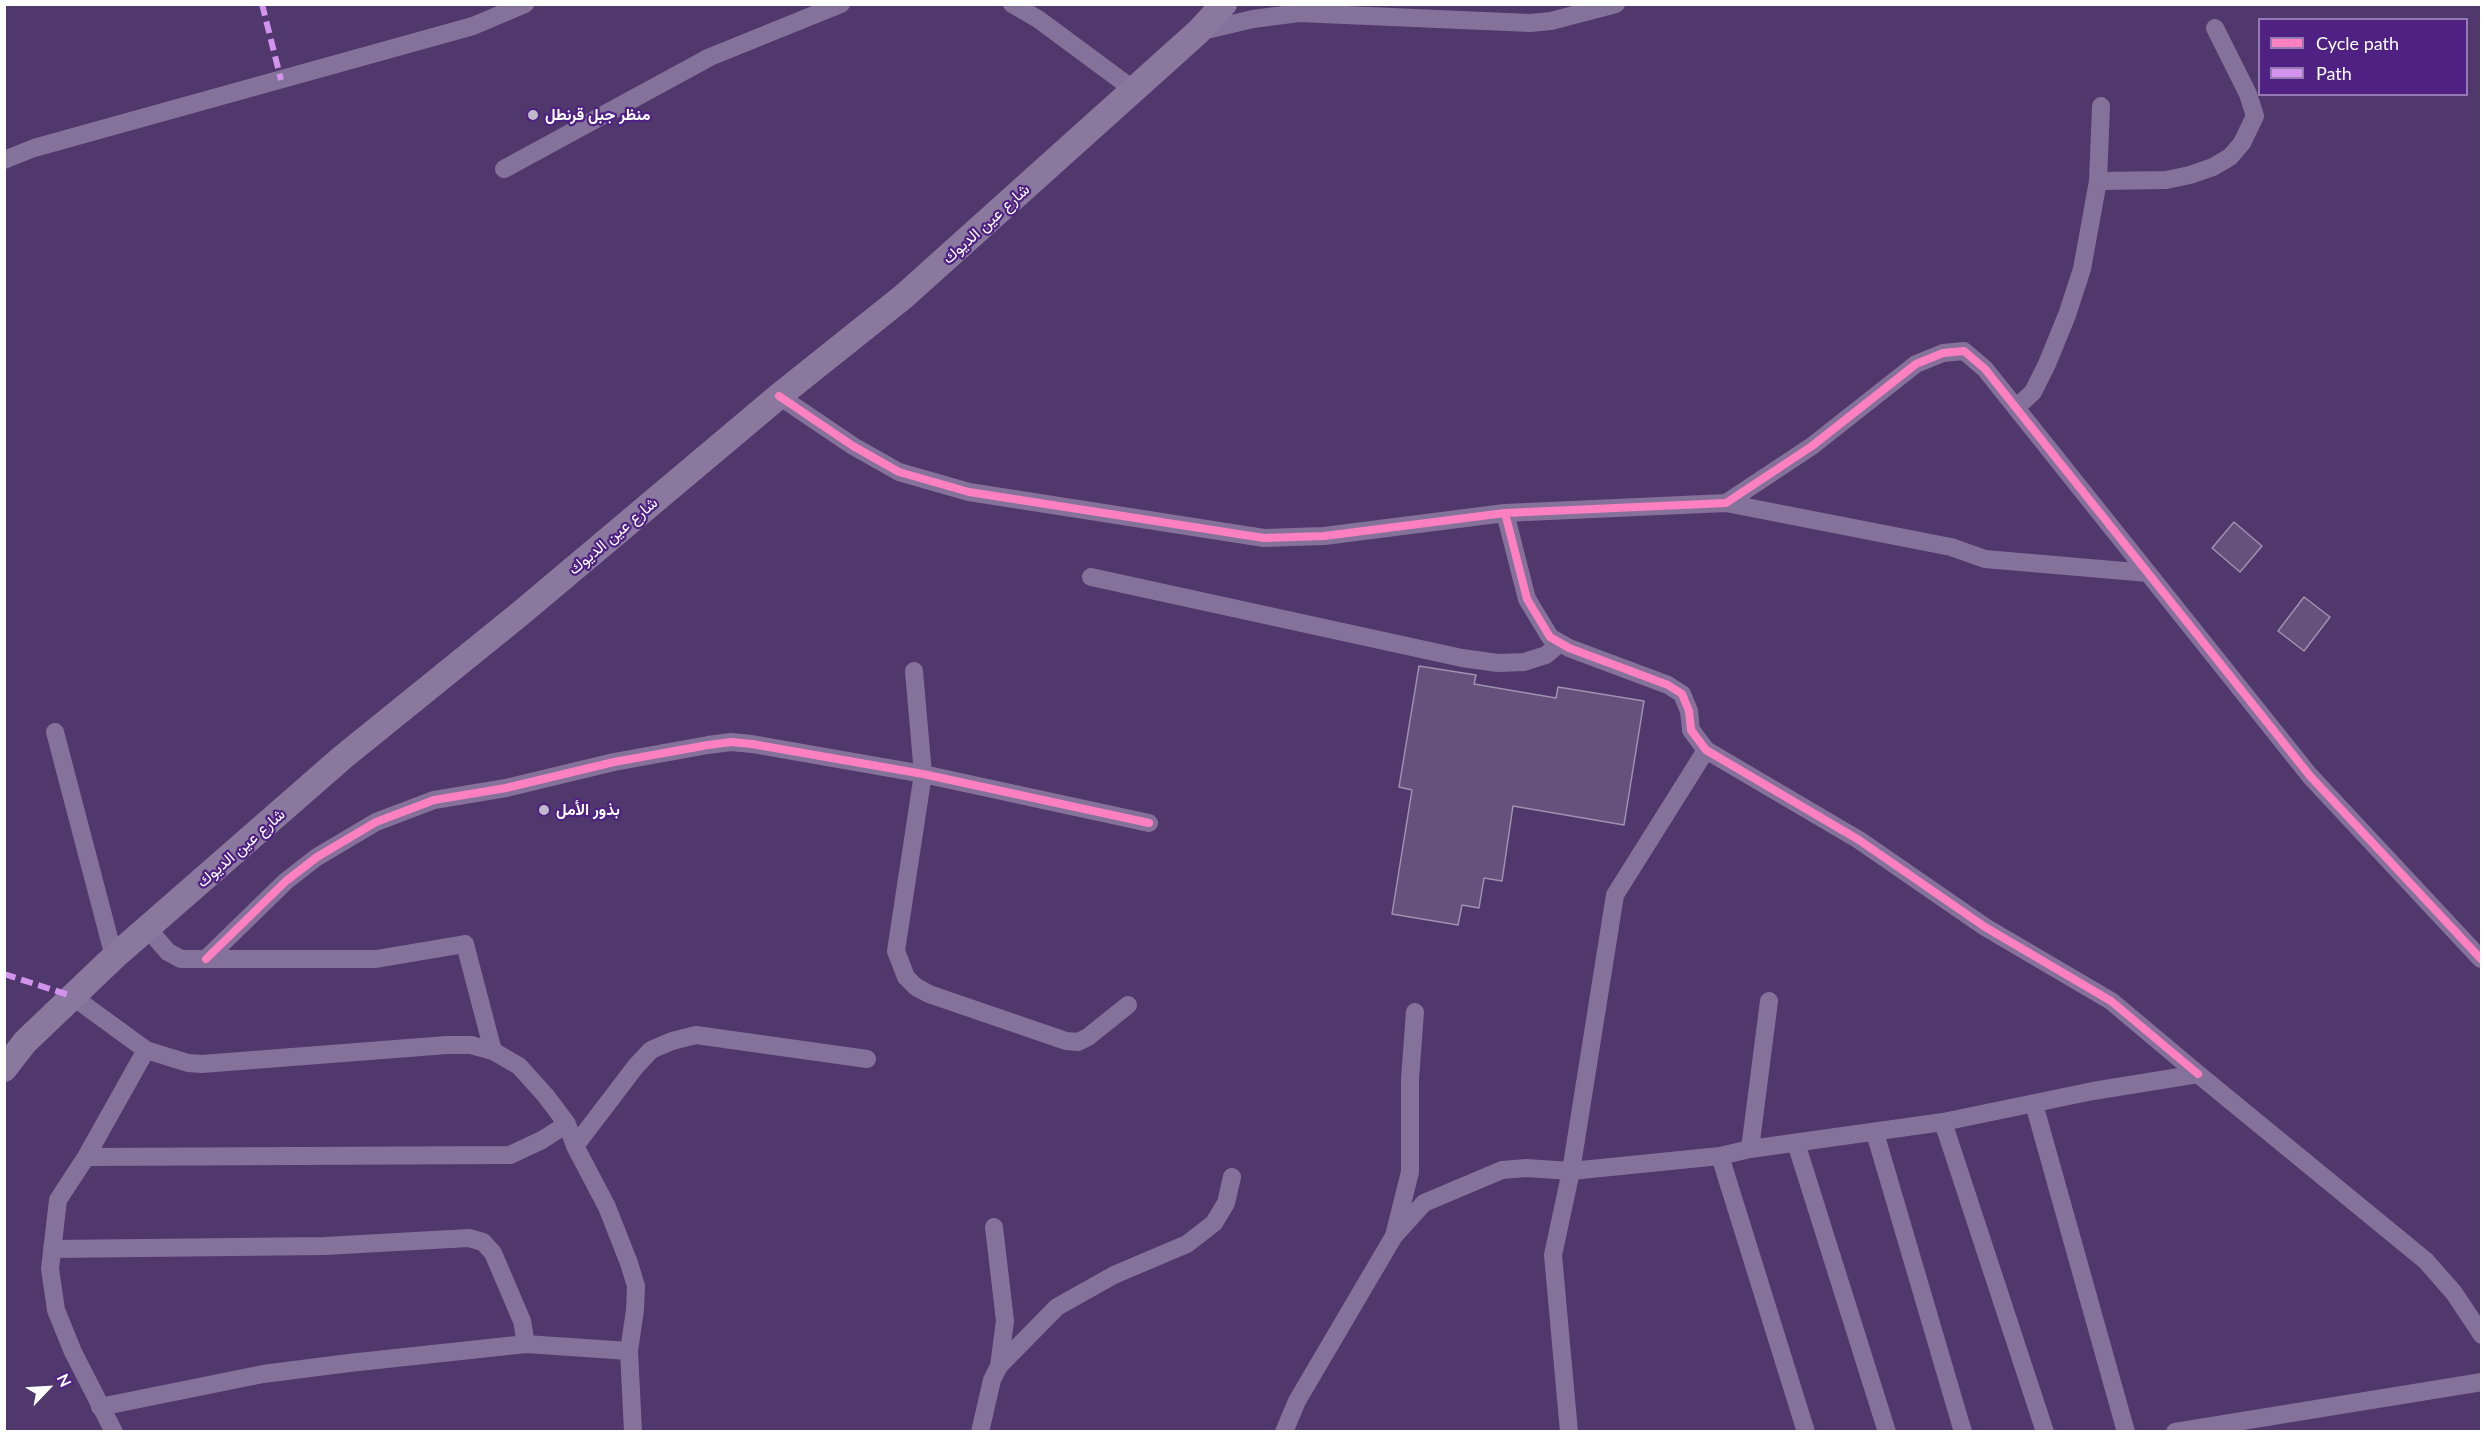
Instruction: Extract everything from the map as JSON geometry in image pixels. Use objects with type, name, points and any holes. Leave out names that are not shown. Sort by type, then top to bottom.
[{"type":"main road","name":"شارع عين الديوك","points":[[4,1068],[25,1042],[114,957],[343,757],[521,613],[779,396],[903,297],[1198,32],[1224,4]]},
{"type":"street","points":[[4,160],[34,148],[472,26],[525,4]]},
{"type":"street","points":[[504,169],[710,57],[841,4]]},
{"type":"street","points":[[1012,4],[1038,19],[1134,90]]},
{"type":"street","points":[[1198,32],[1253,19],[1299,13],[1530,23],[1551,21],[1616,4]]},
{"type":"street","points":[[2098,180],[2166,180],[2190,175],[2213,167],[2230,157],[2242,143],[2255,116],[2248,94],[2215,28]]},
{"type":"street","points":[[2016,408],[2033,392],[2067,315],[2082,269],[2098,180],[2101,106]]},
{"type":"street","points":[[1726,503],[1812,446],[1916,364],[1943,353],[1964,351],[1985,369],[2310,776],[2481,959]]},
{"type":"street","points":[[779,396],[853,446],[899,472],[969,492],[1264,538],[1324,536],[1505,513],[1726,503],[1773,510],[1815,521],[1951,547],[1986,559],[2148,573]]},
{"type":"street","points":[[1505,513],[1527,599],[1550,637],[1668,685],[1682,694],[1689,711],[1691,730],[1706,750],[1859,840],[1985,927],[2111,1001],[2426,1261],[2454,1293],[2481,1335]]},
{"type":"street","points":[[1090,577],[1462,658],[1498,663],[1524,662],[1546,655],[1560,643]]},
{"type":"street","points":[[914,671],[923,774],[896,951],[906,977],[916,987],[929,994],[1066,1041],[1078,1042],[1088,1037],[1128,1005]]},
{"type":"street","points":[[55,732],[114,957]]},
{"type":"street","points":[[206,959],[286,881],[316,857],[376,822],[434,800],[506,788],[614,762],[731,742],[923,774],[1149,823]]},
{"type":"street","points":[[1569,1431],[1552,1255],[1571,1171],[1614,895],[1706,750]]},
{"type":"street","points":[[148,929],[168,952],[182,959],[376,959],[465,944],[493,1051]]},
{"type":"street","points":[[72,996],[146,1050],[188,1064],[471,1045],[493,1051],[519,1066],[567,1124],[575,1146],[607,1207],[633,1274],[636,1286],[635,1310],[629,1351],[633,1431]]},
{"type":"street","points":[[1750,1149],[1769,1001]]},
{"type":"street","points":[[1394,1236],[1410,1172],[1410,1079],[1415,1011]]},
{"type":"street","points":[[575,1146],[636,1066],[651,1050],[672,1041],[696,1035],[867,1059]]},
{"type":"street","points":[[114,1431],[73,1352],[56,1310],[50,1269],[58,1200],[86,1157],[146,1050]]},
{"type":"street","points":[[1284,1431],[1297,1401],[1394,1236],[1424,1203],[1502,1170],[1526,1167],[1571,1171],[1720,1156],[1750,1149],[1943,1122],[2093,1091],[2198,1074]]},
{"type":"street","points":[[2034,1104],[2126,1431]]},
{"type":"street","points":[[1943,1122],[2045,1431]]},
{"type":"street","points":[[86,1157],[510,1155],[542,1140],[567,1124]]},
{"type":"street","points":[[1875,1133],[1963,1431]]},
{"type":"street","points":[[1796,1143],[1887,1431]]},
{"type":"street","points":[[1720,1156],[1806,1431]]},
{"type":"street","points":[[999,1366],[1057,1307],[1114,1275],[1187,1244],[1214,1223],[1226,1203],[1232,1177]]},
{"type":"street","points":[[980,1431],[993,1380],[999,1366],[1005,1321],[994,1227]]},
{"type":"street","points":[[52,1249],[324,1246],[469,1238],[483,1242],[493,1253],[522,1321],[526,1344]]},
{"type":"street","points":[[100,1407],[263,1374],[526,1344],[629,1351]]},
{"type":"street","points":[[2186,1431],[2481,1382]]},
{"type":"building","points":[[2234,522],[2262,546],[2240,572],[2212,548]]},
{"type":"building","points":[[2304,597],[2330,617],[2304,651],[2278,631]]},
{"type":"building","points":[[1419,666],[1476,675],[1474,684],[1556,698],[1558,687],[1644,701],[1624,825],[1513,806],[1502,881],[1484,878],[1479,908],[1462,905],[1458,925],[1392,914],[1412,790],[1399,787]]},
{"type":"marked path","points":[[262,4],[281,80]]},
{"type":"marked path","points":[[4,974],[72,996]]},
{"type":"cycle path","points":[[1505,513],[1726,503],[1812,446],[1916,364],[1943,353],[1964,351],[1985,369],[2310,776],[2481,959]]},
{"type":"cycle path","points":[[779,396],[853,446],[899,472],[969,492],[1264,538],[1324,536],[1505,513],[1527,599],[1550,637],[1569,648],[1668,685],[1682,694],[1689,711],[1691,730],[1706,750],[1859,840],[1985,927],[2111,1001],[2198,1074]]},
{"type":"cycle path","points":[[206,959],[286,881],[317,857],[376,822],[434,800],[506,788],[614,762],[708,745],[731,742],[752,744],[923,774],[1149,823]]},
{"type":"place","name":"منظر جبل قرنطل","points":[[533,115]]},
{"type":"place","name":"بذور الأمل","points":[[544,810]]}]
